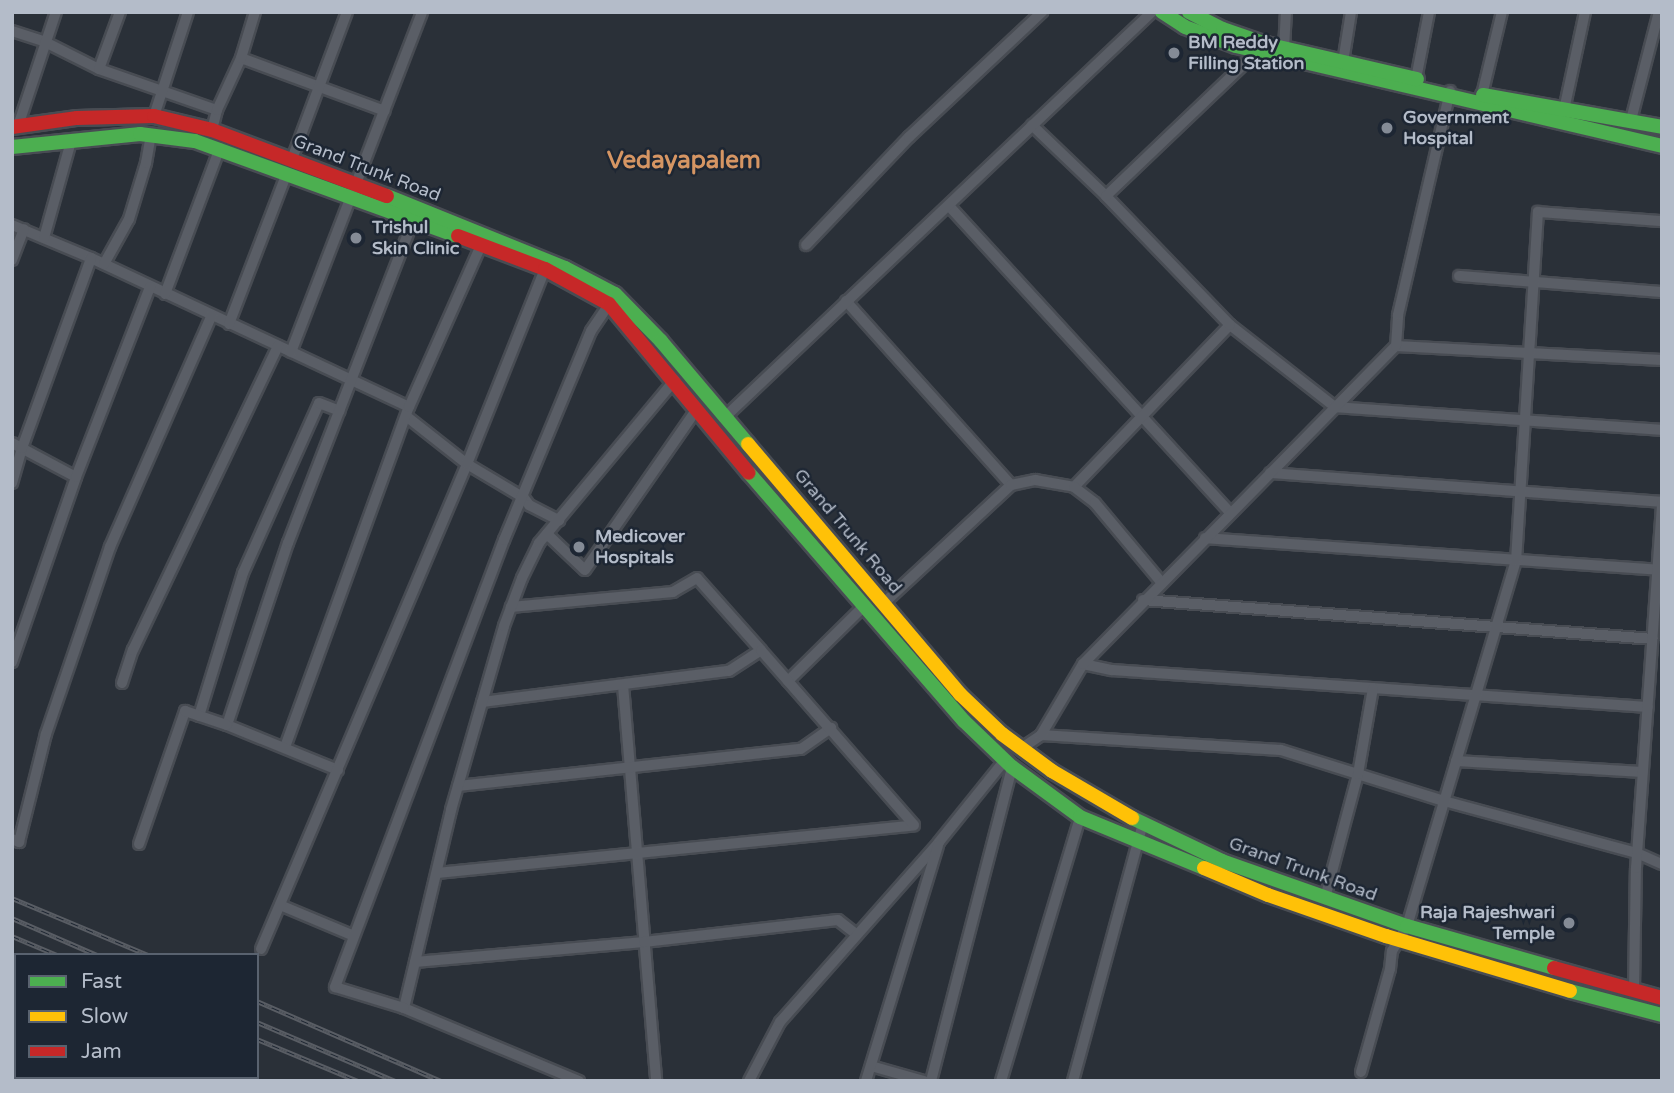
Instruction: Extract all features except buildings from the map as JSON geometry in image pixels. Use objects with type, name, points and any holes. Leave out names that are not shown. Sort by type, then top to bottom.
[{"type":"main road","points":[[1162,12],[1185,27],[1261,48],[1662,146]]},
{"type":"main road","points":[[1189,12],[1261,48],[1284,49],[1416,79],[1450,93],[1482,95],[1662,127]]},
{"type":"main road","name":"Grand Trunk Road","points":[[15,127],[77,118],[155,116],[212,130],[292,159],[355,191],[483,241],[565,268],[615,294],[661,341],[960,694],[1002,734],[1052,771],[1143,824],[1222,861],[1407,926],[1662,998]]},
{"type":"main road","points":[[12,147],[140,134],[195,141],[287,173],[355,191],[413,221],[483,241],[545,269],[609,303],[861,603],[964,721],[1009,763],[1080,817],[1268,895],[1399,939],[1607,1002],[1662,1015]]},
{"type":"main road","points":[[861,603],[870,586]]},
{"type":"main road","points":[[880,625],[889,608]]},
{"type":"main road","points":[[992,747],[1002,734]]},
{"type":"main road","points":[[1040,787],[1052,771]]},
{"type":"street","points":[[15,127],[55,12]]},
{"type":"street","points":[[99,69],[120,12]]},
{"type":"street","points":[[155,116],[188,12]]},
{"type":"street","points":[[212,130],[217,110],[241,58],[255,12]]},
{"type":"street","points":[[292,159],[347,12]]},
{"type":"street","points":[[291,352],[422,12]]},
{"type":"street","points":[[806,245],[909,137],[1042,12]]},
{"type":"street","points":[[725,417],[846,301],[950,207],[1152,12]]},
{"type":"street","points":[[1284,49],[1286,12]]},
{"type":"street","points":[[1343,62],[1351,12]]},
{"type":"street","points":[[1416,79],[1429,12]]},
{"type":"street","points":[[1482,95],[1502,12]]},
{"type":"street","points":[[1564,110],[1585,12]]},
{"type":"street","points":[[1631,120],[1659,12]]},
{"type":"street","points":[[12,31],[45,42],[99,69],[217,110]]},
{"type":"street","points":[[1106,196],[1261,48]]},
{"type":"street","points":[[241,58],[385,111]]},
{"type":"street","points":[[1022,748],[1041,734],[1083,664],[1143,600],[1396,346],[1398,315],[1450,93]]},
{"type":"street","points":[[1032,125],[1106,196],[1230,325],[1335,407],[1662,430]]},
{"type":"street","points":[[104,264],[129,219],[151,136]]},
{"type":"street","points":[[44,238],[71,141]]},
{"type":"street","points":[[166,294],[220,148]]},
{"type":"street","points":[[229,324],[287,173]]},
{"type":"street","points":[[950,207],[1230,513]]},
{"type":"street","points":[[1360,1072],[1392,951],[1407,926],[1516,561],[1538,212],[1662,221]]},
{"type":"street","points":[[227,725],[288,544],[413,221]]},
{"type":"street","points":[[12,260],[18,227],[91,258],[352,380],[408,412],[467,464],[524,498],[529,505],[559,520]]},
{"type":"street","points":[[285,747],[408,412],[483,241]]},
{"type":"street","points":[[12,483],[17,445],[91,258]]},
{"type":"street","points":[[261,949],[467,464],[545,269]]},
{"type":"street","points":[[1459,276],[1662,292]]},
{"type":"street","points":[[12,662],[76,477],[150,287]]},
{"type":"street","points":[[846,301],[1011,485]]},
{"type":"street","points":[[579,1081],[404,1009],[335,987],[505,540],[591,331],[609,303]]},
{"type":"street","points":[[12,839],[19,842],[46,734],[110,547],[212,315]]},
{"type":"street","points":[[1074,487],[1230,325]]},
{"type":"street","points":[[122,683],[133,650],[278,346]]},
{"type":"street","points":[[1396,346],[1662,360]]},
{"type":"street","points":[[404,1009],[458,786],[522,578],[547,534],[675,380]]},
{"type":"street","points":[[199,716],[243,573],[319,403],[340,411]]},
{"type":"street","points":[[547,534],[585,570],[697,409]]},
{"type":"street","points":[[17,445],[76,477]]},
{"type":"street","points":[[1270,473],[1662,503],[1637,853],[1634,989]]},
{"type":"street","points":[[889,608],[1011,485],[1035,480],[1074,487],[1095,503],[1161,582]]},
{"type":"street","points":[[1205,538],[1657,569]]},
{"type":"street","points":[[436,873],[914,825],[697,578],[673,592],[511,607]]},
{"type":"street","points":[[1143,600],[1653,639]]},
{"type":"street","points":[[789,681],[861,603]]},
{"type":"street","points":[[482,702],[729,671],[761,650]]},
{"type":"street","points":[[1083,664],[1112,670],[1648,707]]},
{"type":"street","points":[[622,685],[656,1081]]},
{"type":"street","points":[[1325,898],[1358,774],[1373,688]]},
{"type":"street","points":[[139,844],[185,711],[285,747],[338,770]]},
{"type":"street","points":[[458,786],[801,749],[831,729]]},
{"type":"street","points":[[1041,734],[1281,750],[1444,801],[1637,853],[1662,864]]},
{"type":"street","points":[[1456,761],[1643,772]]},
{"type":"street","points":[[749,1081],[780,1022],[1009,763]]},
{"type":"street","points":[[931,1081],[1009,763]]},
{"type":"street","points":[[1001,1081],[1080,817]]},
{"type":"street","points":[[1073,1081],[1143,824]]},
{"type":"street","points":[[866,1081],[939,842]]},
{"type":"street","points":[[281,905],[354,936]]},
{"type":"street","points":[[415,962],[644,942],[838,920],[856,934]]},
{"type":"street","points":[[871,1066],[924,1081]]},
{"type":"railway","points":[[12,898],[143,953]]},
{"type":"railway","points":[[12,918],[92,953]]},
{"type":"railway","points":[[12,936],[52,953]]},
{"type":"railway","points":[[259,1002],[441,1081]]},
{"type":"railway","points":[[259,1023],[395,1081]]},
{"type":"railway","points":[[259,1040],[358,1081]]},
{"type":"traffic: fast","points":[[1162,12],[1185,27],[1236,46],[1662,146]]},
{"type":"traffic: fast","points":[[1189,12],[1223,29],[1266,44],[1417,79]]},
{"type":"traffic: fast","points":[[1483,95],[1662,127]]},
{"type":"traffic: fast","points":[[12,147],[140,134],[195,141],[458,236]]},
{"type":"traffic: fast","points":[[387,196],[565,268],[615,294],[661,341],[748,444]]},
{"type":"traffic: fast","points":[[749,473],[964,721],[1012,767],[1080,817],[1204,868]]},
{"type":"traffic: fast","points":[[1132,818],[1222,861],[1407,926],[1554,968]]},
{"type":"traffic: fast","points":[[1570,991],[1662,1015]]},
{"type":"traffic: slow","points":[[748,444],[960,694],[1002,734],[1052,771],[1132,818]]},
{"type":"traffic: slow","points":[[1204,868],[1268,895],[1386,936],[1570,991]]},
{"type":"traffic: jam","points":[[12,127],[77,118],[154,116],[212,130],[387,196]]},
{"type":"traffic: jam","points":[[458,236],[545,269],[609,304],[749,473]]},
{"type":"traffic: jam","points":[[1554,968],[1662,998]]},
{"type":"place","name":"BM Reddy Filling Station","points":[[1174,53]]},
{"type":"place","name":"Government Hospital","points":[[1387,128]]},
{"type":"place","name":"Trishul Skin Clinic","points":[[356,238]]},
{"type":"place","name":"Medicover Hospitals","points":[[579,547]]},
{"type":"place","name":"Raja Rajeshwari Temple","points":[[1569,923]]},
{"type":"district","name":"Vedayapalem","points":[[684,161]]}]
